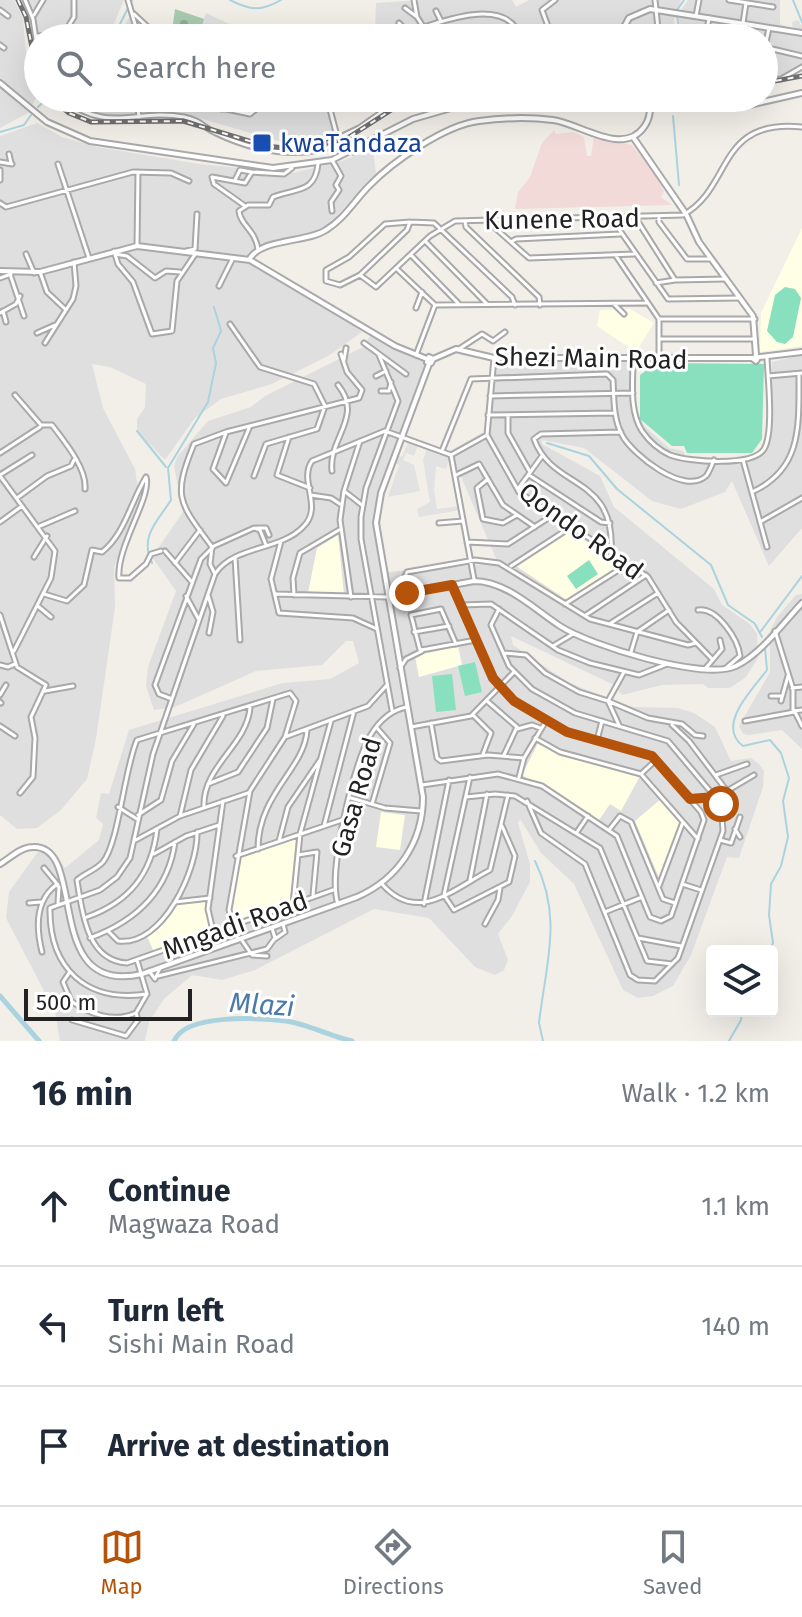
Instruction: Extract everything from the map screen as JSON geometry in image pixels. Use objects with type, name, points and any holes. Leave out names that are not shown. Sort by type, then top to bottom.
[{"type":"street","points":[[25,0],[34,24]]},
{"type":"street","points":[[33,19],[43,0]]},
{"type":"street","points":[[70,24],[74,17],[74,0]]},
{"type":"street","points":[[128,0],[136,24]]},
{"type":"street","points":[[414,0],[417,3],[414,18]]},
{"type":"street","points":[[547,24],[542,10],[555,0]]},
{"type":"street","points":[[655,0],[659,24]]},
{"type":"street","points":[[696,16],[699,0]]},
{"type":"street","points":[[729,0],[773,7]]},
{"type":"street","points":[[743,23],[746,3]]},
{"type":"street","points":[[405,8],[420,24]]},
{"type":"street","points":[[624,24],[634,14],[658,9],[748,24]]},
{"type":"street","points":[[0,10],[8,16]]},
{"type":"street","points":[[436,11],[441,21]]},
{"type":"street","points":[[134,14],[145,24]]},
{"type":"street","points":[[434,24],[465,14],[500,18],[514,24]]},
{"type":"street","points":[[709,18],[709,24]]},
{"type":"street","points":[[778,29],[802,33]]},
{"type":"street","points":[[778,50],[802,56]]},
{"type":"street","points":[[781,58],[782,51]]},
{"type":"street","points":[[778,79],[802,67]]},
{"type":"street","points":[[0,83],[24,103]]},
{"type":"street","points":[[778,98],[802,93]]},
{"type":"street","points":[[35,112],[47,122],[96,143],[292,168],[318,164],[353,152],[413,119],[437,112]]},
{"type":"street","points":[[91,112],[108,120],[187,118],[206,124],[212,132],[265,151],[304,152],[340,143]]},
{"type":"street","points":[[138,112],[139,117]]},
{"type":"street","points":[[329,112],[340,143],[353,152]]},
{"type":"street","points":[[338,138],[380,112]]},
{"type":"street","points":[[645,112],[647,120]]},
{"type":"street","points":[[647,120],[648,112]]},
{"type":"street","points":[[249,260],[258,250],[308,239],[329,229],[377,179],[438,136],[462,124],[491,120],[553,120],[614,139],[633,137],[653,112]]},
{"type":"street","points":[[686,214],[698,203],[728,156],[743,140],[768,128],[802,127]]},
{"type":"street","name":"Kunene Road","points":[[633,137],[686,214],[695,236],[755,319]]},
{"type":"street","points":[[0,162],[11,164],[9,154]]},
{"type":"street","points":[[332,160],[341,176],[336,185],[339,190],[331,202],[332,211]]},
{"type":"street","points":[[58,164],[89,258]]},
{"type":"street","points":[[252,172],[246,183],[216,175],[211,178],[219,189],[245,206],[269,205],[280,194],[314,183],[318,164]]},
{"type":"street","points":[[235,180],[240,170],[284,174],[292,168]]},
{"type":"street","points":[[0,170],[0,180]]},
{"type":"street","points":[[137,246],[138,172]]},
{"type":"street","points":[[0,203],[6,207],[138,172],[171,173],[189,181]]},
{"type":"street","points":[[245,206],[238,214],[257,237],[258,250]]},
{"type":"street","points":[[186,251],[195,249],[197,214]]},
{"type":"street","name":"Kunene Road","points":[[360,275],[375,288],[425,241],[455,221],[686,214]]},
{"type":"street","points":[[635,217],[675,280]]},
{"type":"street","points":[[659,217],[659,222],[687,259],[711,259]]},
{"type":"street","points":[[611,218],[670,300],[740,298]]},
{"type":"street","points":[[492,220],[493,226],[529,258],[634,254]]},
{"type":"street","points":[[465,221],[466,227],[539,297],[540,305]]},
{"type":"street","points":[[410,222],[410,228],[360,275],[335,285],[323,276],[385,224],[410,222],[433,222],[512,297],[515,305]]},
{"type":"street","points":[[511,242],[516,239],[620,234]]},
{"type":"street","points":[[425,241],[485,299],[487,305]]},
{"type":"street","points":[[0,864],[29,847],[45,849],[56,862],[76,940],[89,963],[108,975],[142,974],[338,904],[382,884],[411,848],[422,811],[422,785],[378,547],[377,509],[430,360],[395,346],[249,260],[186,251],[137,246],[37,272],[6,274],[20,296],[24,316]]},
{"type":"street","points":[[114,253],[127,256],[155,278],[166,271],[182,272]]},
{"type":"street","points":[[114,253],[118,264],[133,282],[152,334]]},
{"type":"street","points":[[145,337],[173,330],[175,288],[196,253]]},
{"type":"street","points":[[26,254],[47,292],[65,309]]},
{"type":"street","points":[[411,255],[457,298],[459,305]]},
{"type":"street","points":[[616,256],[659,319],[659,359]]},
{"type":"street","points":[[219,286],[233,258]]},
{"type":"street","points":[[45,343],[52,339],[75,290],[74,262]]},
{"type":"street","points":[[397,268],[435,305],[647,303]]},
{"type":"street","points":[[656,283],[726,279]]},
{"type":"street","points":[[416,308],[422,292]]},
{"type":"street","points":[[6,322],[1,312],[16,304],[20,296]]},
{"type":"street","points":[[416,355],[435,305]]},
{"type":"street","points":[[615,305],[624,314]]},
{"type":"street","points":[[659,319],[755,319],[755,357]]},
{"type":"street","points":[[37,332],[58,323]]},
{"type":"street","points":[[230,324],[257,364],[314,384],[325,406],[319,427],[266,444],[254,476]]},
{"type":"street","points":[[459,349],[482,334],[493,341],[505,332]]},
{"type":"street","points":[[659,339],[756,339]]},
{"type":"street","points":[[364,343],[406,374]]},
{"type":"street","points":[[343,364],[346,348]]},
{"type":"street","name":"Shezi Main Road","points":[[430,360],[459,349],[494,358],[767,358],[802,352]]},
{"type":"street","points":[[215,574],[210,564],[212,547],[183,506],[180,482],[196,442],[359,398],[362,392],[343,364],[341,354]]},
{"type":"street","points":[[379,355],[398,401],[362,505],[361,539],[392,710]]},
{"type":"street","points":[[451,455],[487,435],[494,358]]},
{"type":"street","points":[[633,359],[633,393],[639,425],[655,445],[685,459],[743,460],[761,453],[767,441],[767,358]]},
{"type":"street","points":[[376,376],[386,371]]},
{"type":"street","points":[[752,492],[780,477],[799,448],[800,374],[768,376]]},
{"type":"street","points":[[442,451],[470,380],[492,376],[609,375],[613,380],[615,413],[621,432],[644,461],[672,476],[702,479],[714,460]]},
{"type":"street","points":[[381,391],[389,391],[391,382]]},
{"type":"street","points":[[332,471],[349,417],[348,402],[338,385]]},
{"type":"street","points":[[490,396],[633,393]]},
{"type":"street","points":[[15,395],[41,425]]},
{"type":"street","points":[[488,415],[615,413]]},
{"type":"street","points":[[508,415],[507,431],[529,474],[601,522],[610,523]]},
{"type":"street","points":[[0,453],[41,425],[52,425],[85,480],[85,489]]},
{"type":"street","points":[[226,432],[213,469],[226,483],[250,426]]},
{"type":"street","points":[[147,994],[103,994],[70,973],[59,954],[50,908],[100,890],[117,877],[130,858],[160,733],[215,574],[235,558],[281,539],[306,524],[312,514],[307,471],[311,463],[387,431],[451,455]]},
{"type":"street","points":[[611,553],[610,523],[596,494],[542,456],[534,441],[538,434],[621,432]]},
{"type":"street","name":"Qondo Road","points":[[487,435],[518,490],[646,575],[669,610],[712,659]]},
{"type":"street","points":[[289,437],[277,475],[310,488]]},
{"type":"street","points":[[351,597],[340,530],[341,506],[360,441]]},
{"type":"street","points":[[13,651],[39,607],[55,555],[47,536],[0,476],[32,455]]},
{"type":"street","points":[[451,455],[474,581]]},
{"type":"street","points":[[518,490],[542,456]]},
{"type":"street","points":[[17,498],[47,476],[71,466],[74,460]]},
{"type":"street","points":[[743,460],[767,547]]},
{"type":"street","points":[[455,475],[477,464],[503,505],[535,527]]},
{"type":"street","points":[[44,594],[67,601],[82,588],[92,550],[102,552],[116,540],[129,507],[146,477],[148,487],[134,514],[119,578],[130,578],[146,564],[149,556],[163,551],[191,581]]},
{"type":"street","points":[[488,479],[477,488],[483,519],[503,523],[517,515]]},
{"type":"street","points":[[344,491],[362,505]]},
{"type":"street","points":[[311,495],[332,498],[341,506]]},
{"type":"street","points":[[760,522],[802,498]]},
{"type":"street","points":[[0,522],[22,506]]},
{"type":"street","points":[[40,526],[75,511]]},
{"type":"street","points":[[467,542],[506,544],[553,515]]},
{"type":"street","points":[[442,522],[464,521]]},
{"type":"street","points":[[510,567],[571,527]]},
{"type":"street","points":[[256,528],[266,545]]},
{"type":"street","points":[[172,699],[159,694],[155,686],[202,557],[212,547],[256,528],[266,528],[269,535]]},
{"type":"street","points":[[175,563],[200,530]]},
{"type":"street","points":[[294,595],[293,578],[300,553],[340,530]]},
{"type":"street","points":[[34,557],[47,536]]},
{"type":"street","points":[[281,539],[271,579],[280,614],[353,618],[377,629]]},
{"type":"street","points":[[235,558],[240,640]]},
{"type":"street","points":[[407,593],[404,579],[407,572],[470,561],[488,561],[510,567],[584,616],[688,645],[696,643]]},
{"type":"street","points":[[565,604],[628,564]]},
{"type":"street","points":[[584,616],[646,575]]},
{"type":"street","points":[[274,594],[372,599],[474,581],[505,588],[573,634],[704,670],[723,670],[747,659],[802,603]]},
{"type":"street","points":[[422,785],[498,774],[519,777],[542,786],[618,838],[654,920],[668,921],[704,818],[657,760],[567,732],[519,705],[500,687],[452,585]]},
{"type":"street","points":[[609,625],[658,593]]},
{"type":"street","points":[[208,595],[213,612],[209,633]]},
{"type":"street","points":[[186,596],[199,620]]},
{"type":"street","points":[[461,605],[480,602],[499,609],[553,646],[581,660],[624,672],[641,675],[670,662]]},
{"type":"street","points":[[39,607],[51,617]]},
{"type":"street","points":[[424,650],[417,647],[413,614],[437,608],[456,644]]},
{"type":"street","points":[[499,609],[491,625],[514,672],[532,689],[571,712],[668,741],[722,809],[720,840],[683,946],[673,964],[655,981],[638,980],[630,975],[584,862],[541,833],[527,801]]},
{"type":"street","points":[[631,652],[637,632],[669,610]]},
{"type":"street","points":[[698,610],[707,612],[737,640],[740,656],[723,670]]},
{"type":"street","points":[[0,615],[15,663],[27,676],[45,684],[45,691],[31,717],[35,738],[33,777],[20,793]]},
{"type":"street","points":[[414,632],[449,626]]},
{"type":"street","points":[[775,631],[792,688],[795,712],[802,726]]},
{"type":"street","points":[[553,646],[573,634]]},
{"type":"street","points":[[0,643],[7,636]]},
{"type":"street","points":[[400,668],[406,659],[424,650],[476,640]]},
{"type":"street","points":[[704,670],[722,649],[720,640]]},
{"type":"street","points":[[504,653],[526,655],[542,670],[579,692],[667,723],[681,732],[729,791],[754,775]]},
{"type":"street","points":[[0,665],[8,667],[15,663]]},
{"type":"street","points":[[411,727],[473,715],[514,672]]},
{"type":"street","points":[[608,701],[624,672]]},
{"type":"street","points":[[781,701],[788,676]]},
{"type":"street","points":[[0,695],[6,685]]},
{"type":"street","points":[[285,737],[370,704],[387,685]]},
{"type":"street","points":[[45,691],[73,686]]},
{"type":"street","points":[[792,688],[802,687]]},
{"type":"street","points":[[72,1020],[126,1036],[138,1020],[136,1013],[147,994],[137,960],[122,963],[109,959],[97,950],[90,938],[77,880],[99,866],[110,851],[136,741],[250,708],[290,693],[296,698],[285,737],[248,793],[229,910],[233,926],[250,953],[256,957],[267,956]]},
{"type":"street","points":[[771,696],[779,698],[782,693]]},
{"type":"street","points":[[208,784],[238,772],[267,728],[273,699]]},
{"type":"street","points":[[793,699],[800,700]]},
{"type":"street","points":[[487,701],[517,729]]},
{"type":"street","points":[[608,701],[619,725]]},
{"type":"street","name":"Gasa Road","points":[[338,904],[333,890],[345,819],[367,741],[392,710],[407,707]]},
{"type":"street","points":[[204,807],[208,784],[247,722],[250,708]]},
{"type":"street","points":[[745,721],[802,710]]},
{"type":"street","points":[[324,826],[354,711]]},
{"type":"street","points":[[473,715],[491,733],[482,755]]},
{"type":"street","points":[[180,816],[191,770],[223,716]]},
{"type":"street","points":[[293,904],[300,834],[331,720]]},
{"type":"street","points":[[519,777],[524,758],[546,721]]},
{"type":"street","points":[[597,740],[602,721]]},
{"type":"street","points":[[431,723],[439,761],[482,755],[524,758]]},
{"type":"street","points":[[667,723],[684,725],[694,734],[703,736]]},
{"type":"street","points":[[138,817],[161,800],[172,761],[194,724]]},
{"type":"street","points":[[504,755],[517,729],[532,725],[541,729]]},
{"type":"street","points":[[0,726],[15,736]]},
{"type":"street","points":[[372,804],[390,743],[376,727]]},
{"type":"street","points":[[258,849],[267,803],[304,746],[307,730]]},
{"type":"street","points":[[535,738],[560,752],[641,774],[698,839]]},
{"type":"street","points":[[641,774],[657,760]]},
{"type":"street","points":[[716,775],[747,764]]},
{"type":"street","points":[[279,842],[286,811],[316,770]]},
{"type":"street","points":[[470,777],[444,895],[456,911],[511,879],[516,858],[502,826]]},
{"type":"street","points":[[424,904],[449,780]]},
{"type":"street","points":[[134,841],[180,816],[248,793]]},
{"type":"street","points":[[470,881],[487,794]]},
{"type":"street","points":[[466,797],[508,795],[527,801],[601,849],[647,961],[673,964]]},
{"type":"street","points":[[382,884],[398,900],[424,904],[493,866],[508,795]]},
{"type":"street","points":[[690,799],[715,797]]},
{"type":"street","points":[[351,798],[422,811]]},
{"type":"street","points":[[214,932],[208,916],[223,801]]},
{"type":"street","points":[[118,807],[138,817]]},
{"type":"street","points":[[577,832],[588,816]]},
{"type":"street","points":[[609,830],[619,816],[631,822],[664,900],[675,903]]},
{"type":"street","points":[[720,840],[731,843],[740,817]]},
{"type":"street","points":[[236,856],[345,819]]},
{"type":"street","points":[[658,886],[683,822]]},
{"type":"street","points":[[153,854],[197,832],[219,825]]},
{"type":"street","points":[[86,918],[126,896],[142,878],[153,854],[157,829]]},
{"type":"street","points":[[735,829],[740,837]]},
{"type":"street","points":[[108,931],[118,941],[135,940],[157,923],[175,902],[194,858],[197,832]]},
{"type":"street","points":[[90,938],[127,921],[150,901],[165,879],[175,842]]},
{"type":"street","points":[[298,855],[317,852],[313,897]]},
{"type":"street","points":[[44,868],[58,885],[58,903]]},
{"type":"street","points":[[682,884],[701,890]]},
{"type":"street","points":[[42,952],[38,926],[42,901],[58,885]]},
{"type":"street","points":[[485,924],[498,900],[500,888]]},
{"type":"street","name":"Mngadi Road","points":[[137,960],[333,890]]},
{"type":"street","points":[[605,912],[642,897]]},
{"type":"street","points":[[175,902],[210,898]]},
{"type":"street","points":[[29,903],[42,901]]},
{"type":"street","points":[[149,971],[152,979],[270,948],[275,939],[284,933],[283,924]]},
{"type":"street","points":[[272,928],[275,939]]},
{"type":"street","points":[[638,938],[683,946]]},
{"type":"street","points":[[206,951],[210,962]]},
{"type":"street","points":[[158,976],[160,968]]},
{"type":"street","points":[[70,973],[63,984],[67,997],[78,1006],[113,1017],[136,1013]]},
{"type":"shaded area","points":[[0,0],[14,0],[23,18],[24,112],[29,112],[0,128]]},
{"type":"shaded area","points":[[22,0],[124,0],[114,24],[31,24]]},
{"type":"shaded area","points":[[512,0],[516,7],[529,0],[681,0],[674,24],[375,24],[376,3]]},
{"type":"shaded area","points":[[688,0],[780,0],[780,24],[793,29],[792,22],[798,20],[802,26],[802,71],[778,80],[778,24],[680,24],[678,15]]},
{"type":"shaded area","points":[[206,13],[229,24],[202,24]]},
{"type":"shaded area","points":[[129,18],[149,24],[125,24]]},
{"type":"shaded area","points":[[90,112],[164,112],[110,119]]},
{"type":"shaded area","points":[[164,112],[329,112],[335,138],[292,145],[185,114]]},
{"type":"shaded area","points":[[37,123],[62,137],[97,147],[200,164],[292,173],[336,163],[373,149],[376,174],[324,229],[290,241],[273,242],[250,252],[245,261],[340,314],[362,332],[328,356],[272,384],[221,399],[195,418],[165,460],[137,431],[137,419],[145,407],[146,384],[110,367],[92,364],[103,408],[135,469],[141,508],[114,567],[115,607],[96,739],[87,779],[61,810],[37,828],[17,829],[0,815],[0,136]]},
{"type":"shaded area","points":[[554,130],[556,134],[573,132],[584,137],[587,156],[591,156],[594,137],[632,145],[654,172],[664,192],[661,197],[672,205],[515,209],[518,192],[530,177],[542,143]]},
{"type":"shaded area","points":[[802,228],[802,346],[760,352],[761,313]]},
{"type":"shaded area","points":[[630,309],[654,323],[636,352],[597,326],[600,310]]},
{"type":"shaded area","points":[[370,336],[425,363],[375,511],[383,588],[404,712],[412,709],[387,572],[498,563],[450,451],[484,432],[492,355],[639,355],[635,380],[636,409],[644,426],[669,448],[683,451],[690,463],[742,463],[760,457],[771,438],[772,362],[802,355],[802,528],[769,566],[732,481],[725,492],[681,509],[652,501],[584,448],[542,440],[542,444],[600,476],[614,507],[714,589],[722,605],[750,624],[757,634],[758,658],[746,677],[730,688],[708,688],[703,684],[662,685],[622,695],[614,685],[511,636],[513,645],[569,683],[633,707],[678,708],[694,713],[715,727],[731,761],[751,758],[759,764],[764,771],[763,787],[739,858],[727,857],[691,955],[673,986],[653,996],[638,998],[623,990],[574,884],[541,853],[520,819],[518,823],[530,864],[530,882],[512,916],[498,934],[508,960],[504,970],[495,975],[475,967],[429,918],[374,909],[255,970],[222,980],[192,975],[164,999],[149,1022],[145,1041],[60,1041],[55,1012],[6,918],[9,892],[37,853],[49,848],[65,868],[99,840],[103,824],[96,818],[101,793],[109,794],[129,730],[283,683],[330,679],[359,663],[353,641],[346,641],[322,665],[256,671],[175,707],[154,710],[146,686],[148,667],[176,591],[152,557],[183,512],[174,466],[177,457],[208,421],[251,407],[265,396],[363,347]]},
{"type":"shaded area","points":[[408,442],[418,445],[414,456],[406,453],[403,460],[414,465],[420,491],[388,497],[399,465],[394,463],[397,455],[402,457]]},
{"type":"shaded area","points":[[427,448],[450,456],[446,469],[436,466],[434,490],[437,509],[460,506],[461,510],[419,517],[417,509],[430,502],[423,460]]},
{"type":"shaded area","points":[[571,530],[624,565],[567,600],[516,566]]},
{"type":"shaded area","points":[[338,535],[344,594],[308,593],[317,548]]},
{"type":"shaded area","points":[[802,594],[802,749],[782,730],[749,735],[743,734],[739,726],[770,672],[770,631],[777,617],[796,595]]},
{"type":"shaded area","points":[[458,646],[462,665],[419,677],[415,656]]},
{"type":"shaded area","points":[[538,743],[559,754],[640,776],[621,811],[610,804],[599,820],[522,775]]},
{"type":"shaded area","points":[[661,799],[680,822],[660,880],[635,821]]},
{"type":"shaded area","points":[[381,812],[405,815],[400,850],[376,847]]},
{"type":"shaded area","points":[[296,838],[290,902],[234,922],[232,910],[239,858]]},
{"type":"shaded area","points":[[196,898],[207,900],[209,932],[154,952],[147,936],[176,905]]},
{"type":"green space","points":[[175,9],[204,19],[202,24],[173,24]]},
{"type":"green space","points":[[785,287],[795,289],[801,298],[793,337],[785,344],[777,342],[767,331],[775,295]]},
{"type":"green space","points":[[657,363],[764,364],[762,439],[752,453],[687,453],[684,446],[672,446],[640,419],[640,375]]},
{"type":"green space","points":[[589,560],[598,574],[576,589],[567,576]]},
{"type":"green space","points":[[475,662],[482,692],[465,696],[458,666]]},
{"type":"green space","points":[[452,674],[456,710],[436,712],[432,676]]},
{"type":"waterway","points":[[120,24],[132,0]]},
{"type":"waterway","points":[[230,0],[256,8],[281,0]]},
{"type":"waterway","points":[[677,10],[684,0]]},
{"type":"waterway","points":[[793,0],[802,22]]},
{"type":"waterway","points":[[677,16],[678,24]]},
{"type":"waterway","points":[[0,132],[24,125],[31,115]]},
{"type":"waterway","points":[[673,116],[679,185]]},
{"type":"waterway","points":[[152,563],[149,537],[171,500],[168,468],[208,402],[216,363],[213,348],[221,331],[214,307]]},
{"type":"waterway","points":[[137,431],[166,467]]},
{"type":"waterway","points":[[547,443],[589,456],[617,489],[711,565],[728,605],[754,623]]},
{"type":"waterway","points":[[761,631],[802,576]]},
{"type":"waterway","points":[[755,624],[762,637]]},
{"type":"waterway","points":[[765,648],[767,670],[746,696],[733,728],[735,737],[743,746],[770,740],[781,753],[789,778],[783,801],[788,837],[781,866],[771,884],[769,915],[772,945]]},
{"type":"waterway","points":[[535,861],[543,882],[550,921],[539,1023],[543,1041]]},
{"type":"waterway","name":"Mlazi","points":[[0,996],[39,1041]]},
{"type":"waterway","points":[[729,1041],[741,1017]]},
{"type":"waterway","name":"Mlazi","points":[[174,1041],[181,1032],[193,1026],[224,1019],[294,1023],[352,1041]]},
{"type":"railway","points":[[18,0],[27,24]]},
{"type":"railway","points":[[778,80],[802,76]]},
{"type":"railway","points":[[68,112],[91,122],[183,121],[266,146],[294,149],[346,139],[388,112]]},
{"type":"place","name":"kwaTandaza","points":[[262,143]]},
{"type":"route","points":[[407,593],[452,585],[493,678],[514,701],[567,732],[652,756],[690,799],[715,797],[721,804]]}]
